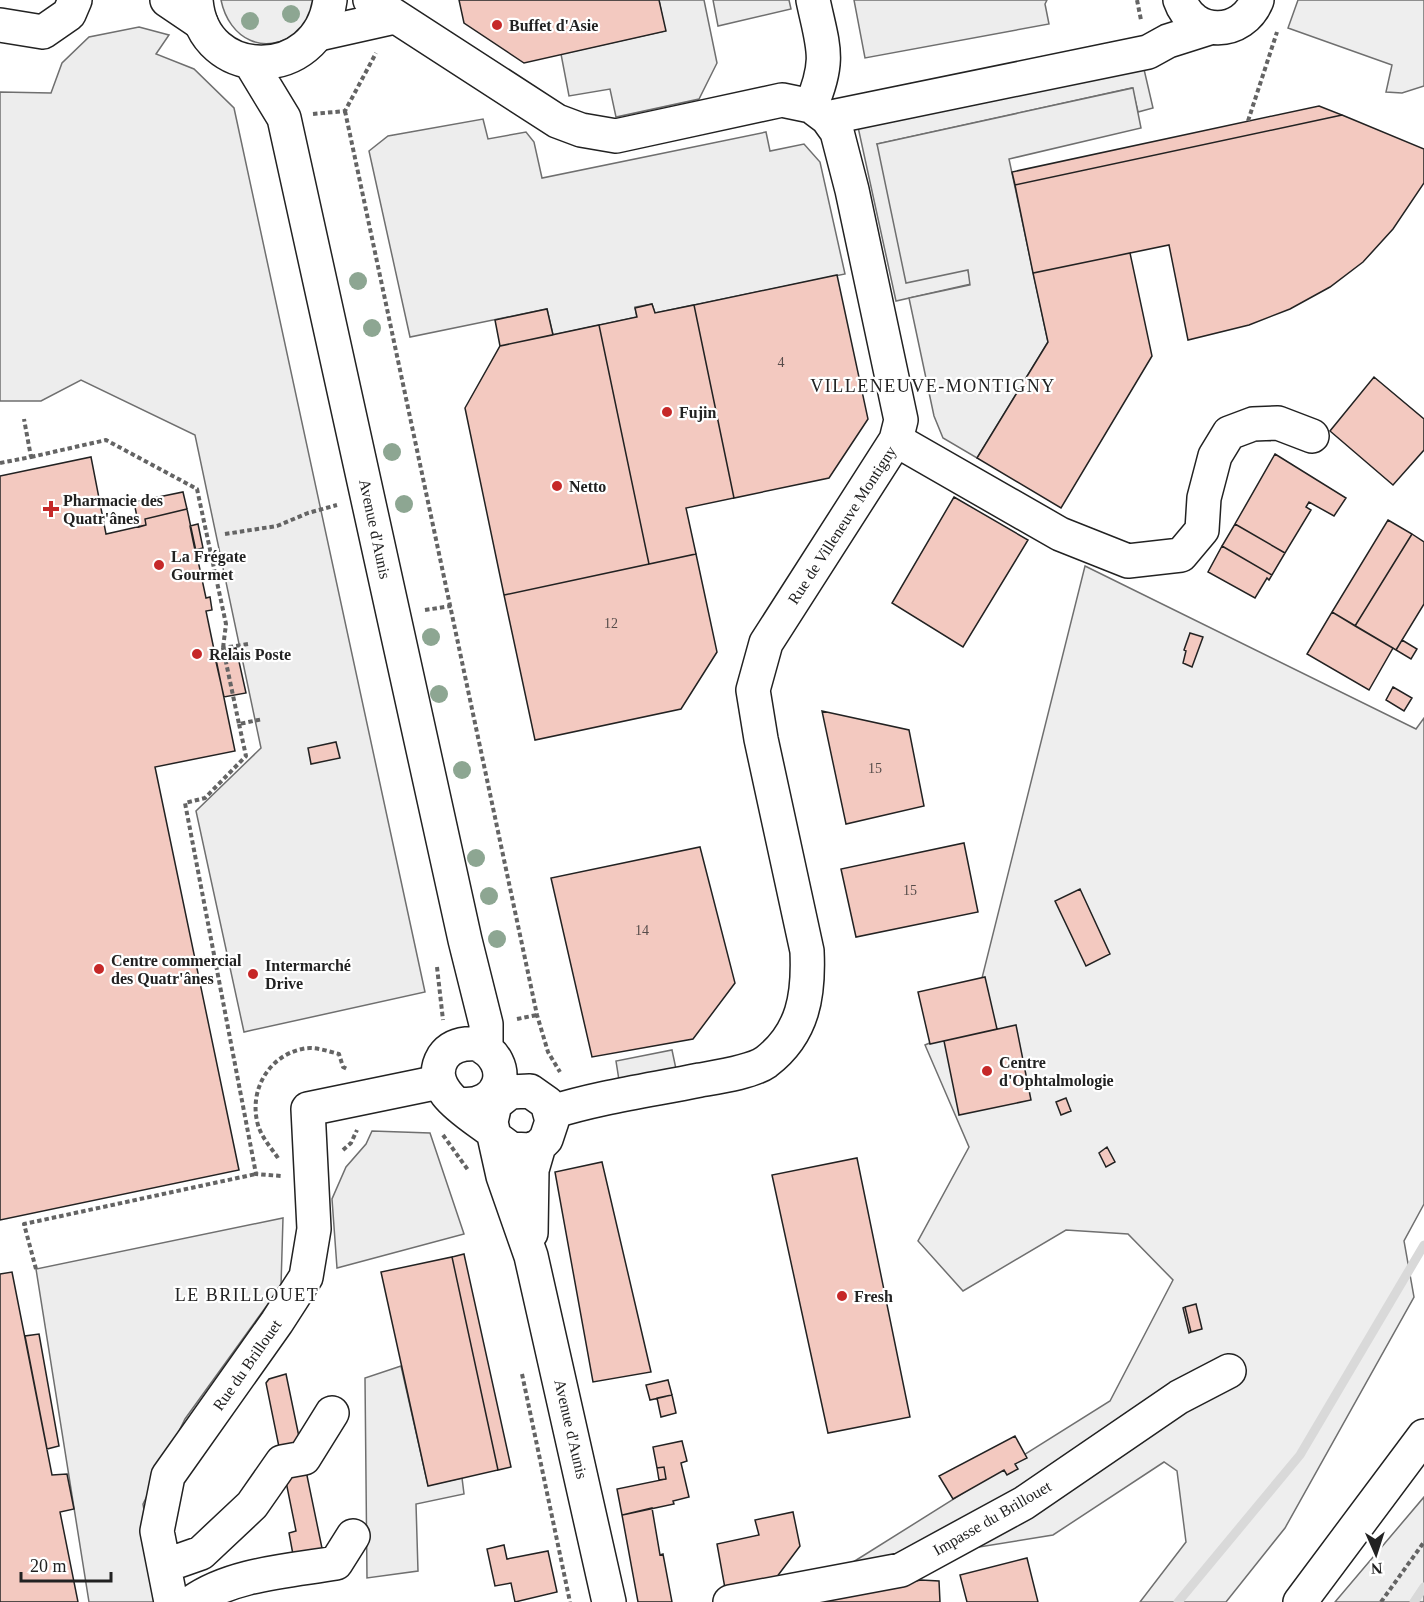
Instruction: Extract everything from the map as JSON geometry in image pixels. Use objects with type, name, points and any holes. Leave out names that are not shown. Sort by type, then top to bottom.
[{"type":"street","points":[[12,17],[43,32],[69,14],[75,0]]},
{"type":"street","points":[[167,0],[198,11],[221,49],[250,62],[267,63],[382,8],[557,121],[591,133],[616,136],[782,100],[819,112],[1148,52],[1168,41],[1191,13],[1223,28],[1235,25],[1246,18],[1257,0]]},
{"type":"street","name":"Avenue d'Aunis","points":[[284,118],[309,43],[325,22],[330,0]]},
{"type":"street","points":[[813,0],[825,56],[819,112]]},
{"type":"street","name":"Avenue d'Aunis","points":[[250,62],[284,118],[465,940],[486,1024],[490,1052],[500,1075],[494,1093],[478,1104],[448,1079],[462,1024],[465,940]]},
{"type":"street","name":"Rue de Villeneuve Montigny","points":[[541,1101],[723,1076],[765,1063],[788,1039],[805,1007],[808,981],[807,951],[761,738],[753,690],[766,643],[896,440],[902,420],[837,132],[819,112]]},
{"type":"street","points":[[896,440],[1060,534],[1128,561],[1181,555],[1202,530],[1204,498],[1215,456],[1228,433],[1253,424],[1278,423],[1312,435]]},
{"type":"street","points":[[539,1146],[530,1150],[511,1149],[495,1135],[448,1079],[466,1044],[490,1052],[541,1101]]},
{"type":"street","name":"Rue du Brillouet","points":[[171,1602],[157,1531],[168,1476],[278,1322],[306,1277],[314,1229],[308,1109],[448,1079]]},
{"type":"street","name":"Avenue d'Aunis","points":[[531,1256],[532,1170],[539,1146],[550,1131],[541,1101],[520,1089],[502,1096],[491,1113],[503,1176],[531,1256],[609,1602]]},
{"type":"street","name":"Impasse du Brillouet","points":[[730,1602],[901,1570],[1024,1503],[1179,1397],[1229,1371]]},
{"type":"street","points":[[164,1566],[201,1553],[252,1505],[282,1462],[304,1458],[332,1413]]},
{"type":"street","points":[[1300,1602],[1424,1436]]},
{"type":"street","points":[[192,1602],[209,1590],[345,1550],[319,1581],[246,1602]]},
{"type":"path","points":[[382,8],[345,111],[537,1015]]},
{"type":"path","points":[[1248,121],[1278,30]]},
{"type":"path","points":[[284,118],[345,111]]},
{"type":"path","points":[[24,419],[31,457]]},
{"type":"path","points":[[0,463],[106,440],[197,489],[226,624],[223,648],[246,756],[205,798],[185,803],[256,1174]]},
{"type":"path","points":[[225,534],[278,526],[308,513],[339,504]]},
{"type":"path","points":[[223,648],[248,644]]},
{"type":"path","points":[[239,724],[263,719]]},
{"type":"path","points":[[36,1269],[24,1224],[256,1174],[290,1177]]},
{"type":"path","points":[[522,1372],[570,1602]]},
{"type":"path","points":[[1381,1602],[1424,1542]]},
{"type":"shaded area","points":[[221,0],[317,0],[310,23],[286,39],[274,43],[261,43],[240,34],[225,14]]},
{"type":"shaded area","points":[[659,0],[704,0],[717,63],[699,99],[616,117],[610,89],[569,96],[561,54],[665,31]]},
{"type":"shaded area","points":[[713,0],[789,0],[791,9],[718,26]]},
{"type":"shaded area","points":[[854,0],[1047,0],[1045,4],[1049,24],[865,58]]},
{"type":"shaded area","points":[[1298,0],[1424,0],[1424,86],[1402,93],[1386,92],[1392,65],[1288,28]]},
{"type":"shaded area","points":[[139,27],[169,35],[156,54],[194,69],[234,108],[425,992],[244,1032],[196,811],[261,748],[195,435],[81,380],[41,401],[0,401],[0,92],[51,93],[62,63],[89,37]]},
{"type":"shaded area","points":[[1143,65],[1153,108],[1138,112],[1132,88],[877,144],[968,270],[971,284],[896,301],[858,127]]},
{"type":"shaded area","points":[[1133,88],[1141,128],[1009,159],[1048,342],[977,458],[943,438],[934,416],[909,298],[970,285],[968,270],[906,283],[877,144]]},
{"type":"shaded area","points":[[483,119],[488,139],[526,132],[534,142],[542,178],[766,132],[770,151],[804,144],[820,162],[845,274],[655,313],[652,304],[635,307],[637,317],[553,335],[547,309],[410,337],[369,151],[388,136]]},
{"type":"shaded area","points":[[1085,566],[1416,729],[1424,718],[1424,1204],[1404,1241],[1414,1297],[1285,1528],[1226,1602],[1140,1602],[1186,1542],[1177,1471],[1164,1462],[1053,1535],[842,1569],[1110,1401],[1173,1280],[1128,1234],[1066,1230],[963,1291],[918,1241],[969,1147],[925,1045],[970,1026]]},
{"type":"shaded area","points":[[672,1050],[676,1069],[619,1080],[616,1061]]},
{"type":"shaded area","points":[[372,1131],[430,1133],[464,1234],[337,1268],[332,1199],[346,1167],[366,1144]]},
{"type":"shaded area","points":[[283,1218],[281,1286],[185,1419],[143,1504],[160,1602],[89,1602],[36,1269]]},
{"type":"shaded area","points":[[401,1366],[428,1485],[462,1478],[464,1494],[416,1504],[418,1571],[367,1578],[365,1378]]},
{"type":"shaded area","points":[[1424,1497],[1424,1602],[1335,1602]]},
{"type":"building","points":[[459,0],[659,0],[666,31],[524,63],[464,23]]},
{"type":"building","points":[[1319,106],[1342,115],[1015,185],[1012,172]]},
{"type":"building","points":[[1342,115],[1424,149],[1424,183],[1393,229],[1363,262],[1330,287],[1290,309],[1249,325],[1188,340],[1169,245],[1033,273],[1015,185]]},
{"type":"building","points":[[1130,253],[1152,356],[1061,508],[977,458],[1048,342],[1033,273]]},
{"type":"building","points":[[837,275],[868,419],[829,478],[734,498],[694,305]]},
{"type":"building","name":"Fujin","points":[[652,304],[655,313],[694,305],[734,498],[686,508],[696,554],[649,564],[599,325],[637,317],[635,308]]},
{"type":"building","points":[[547,309],[553,335],[500,346],[495,320]]},
{"type":"building","name":"Netto","points":[[599,325],[649,564],[504,595],[465,408],[500,346]]},
{"type":"building","points":[[1374,377],[1424,419],[1424,450],[1393,485],[1330,431]]},
{"type":"building","points":[[1275,454],[1346,498],[1334,516],[1309,502],[1306,507],[1311,510],[1285,553],[1235,524]]},
{"type":"building","name":"Centre commercial des Quatr'ânes","points":[[91,457],[106,534],[146,525],[145,519],[187,509],[206,598],[210,597],[212,610],[206,611],[235,751],[155,767],[239,1170],[0,1220],[0,476]]},
{"type":"building","points":[[183,492],[187,509],[145,519],[146,525],[139,527],[134,502]]},
{"type":"building","points":[[954,497],[1028,540],[963,647],[892,603]]},
{"type":"building","points":[[1388,520],[1412,534],[1355,626],[1332,612]]},
{"type":"building","points":[[198,524],[203,548],[195,550],[190,526]]},
{"type":"building","points":[[1235,524],[1285,553],[1272,575],[1222,546]]},
{"type":"building","points":[[1412,534],[1424,542],[1424,604],[1396,650],[1355,626]]},
{"type":"building","points":[[1222,546],[1272,575],[1269,580],[1267,578],[1255,598],[1208,572]]},
{"type":"building","points":[[696,554],[717,652],[681,709],[535,740],[504,595]]},
{"type":"building","points":[[1332,612],[1393,648],[1369,690],[1307,654]]},
{"type":"building","points":[[1190,633],[1203,637],[1192,667],[1183,663],[1186,651],[1184,650]]},
{"type":"building","points":[[1402,640],[1417,649],[1411,659],[1396,650]]},
{"type":"building","points":[[236,648],[246,693],[224,697],[214,653]]},
{"type":"building","points":[[1393,687],[1412,698],[1404,711],[1386,700]]},
{"type":"building","points":[[822,711],[909,730],[924,806],[846,824]]},
{"type":"building","points":[[336,742],[340,758],[311,764],[308,748]]},
{"type":"building","points":[[964,843],[978,912],[856,937],[841,869]]},
{"type":"building","points":[[700,847],[735,983],[693,1039],[592,1057],[551,878]]},
{"type":"building","points":[[1080,889],[1110,954],[1086,966],[1055,901]]},
{"type":"building","points":[[985,977],[997,1029],[930,1044],[918,992]]},
{"type":"building","name":"Centre d'Ophtalmologie","points":[[1016,1025],[1031,1100],[959,1115],[944,1041]]},
{"type":"building","points":[[1066,1098],[1071,1111],[1061,1115],[1056,1102]]},
{"type":"building","points":[[1107,1147],[1115,1162],[1106,1167],[1099,1153]]},
{"type":"building","name":"Fresh","points":[[857,1158],[910,1417],[828,1433],[772,1175]]},
{"type":"building","points":[[602,1162],[651,1372],[593,1382],[555,1172]]},
{"type":"building","points":[[464,1254],[511,1467],[498,1470],[452,1257]]},
{"type":"building","points":[[452,1257],[498,1470],[428,1486],[381,1272]]},
{"type":"building","points":[[12,1272],[52,1475],[67,1474],[74,1509],[60,1512],[78,1602],[0,1602],[0,1274]]},
{"type":"building","points":[[1196,1304],[1202,1329],[1191,1332],[1185,1307]]},
{"type":"building","points":[[1185,1307],[1191,1332],[1189,1333],[1183,1308]]},
{"type":"building","points":[[39,1334],[59,1446],[47,1449],[25,1336]]},
{"type":"building","points":[[286,1374],[323,1553],[294,1560],[289,1533],[296,1531],[266,1383],[269,1379]]},
{"type":"building","points":[[668,1380],[672,1395],[650,1400],[646,1385]]},
{"type":"building","points":[[672,1395],[676,1413],[661,1417],[657,1398]]},
{"type":"building","points":[[1015,1436],[1027,1458],[1015,1464],[1018,1469],[1007,1475],[1004,1470],[953,1499],[939,1476]]},
{"type":"building","points":[[682,1441],[687,1461],[681,1463],[689,1497],[673,1501],[674,1504],[622,1515],[617,1489],[666,1479],[664,1467],[657,1468],[653,1447]]},
{"type":"building","points":[[664,1467],[666,1479],[659,1480],[657,1468]]},
{"type":"building","points":[[652,1508],[660,1555],[663,1554],[672,1602],[638,1602],[622,1515]]},
{"type":"building","points":[[793,1512],[800,1546],[770,1586],[726,1594],[717,1544],[759,1535],[755,1520]]},
{"type":"building","points":[[504,1545],[507,1559],[548,1551],[557,1592],[515,1602],[511,1583],[495,1586],[487,1549]]},
{"type":"building","points":[[1027,1558],[1038,1602],[967,1602],[960,1575]]},
{"type":"building","points":[[921,1580],[939,1581],[940,1602],[806,1602]]},
{"type":"waterway","points":[[1178,1602],[1300,1455],[1424,1245]]},
{"type":"waterway","points":[[1414,1602],[1424,1587]]},
{"type":"place","name":"Buffet d'Asie","points":[[497,25]]},
{"type":"place","name":"Fujin","points":[[667,412]]},
{"type":"place","name":"Netto","points":[[557,486]]},
{"type":"place","name":"Pharmacie des Quatr'ânes","points":[[51,509]]},
{"type":"place","name":"La Frégate Gourmet","points":[[159,565]]},
{"type":"place","name":"Relais Poste","points":[[197,654]]},
{"type":"place","name":"Centre commercial des Quatr'ânes","points":[[99,969]]},
{"type":"place","name":"Intermarché Drive","points":[[253,974]]},
{"type":"place","name":"Centre d'Ophtalmologie","points":[[987,1071]]},
{"type":"place","name":"Fresh","points":[[842,1296]]},
{"type":"district","name":"VILLENEUVE-MONTIGNY","points":[[933,386]]},
{"type":"district","name":"LE BRILLOUET","points":[[247,1295]]}]
